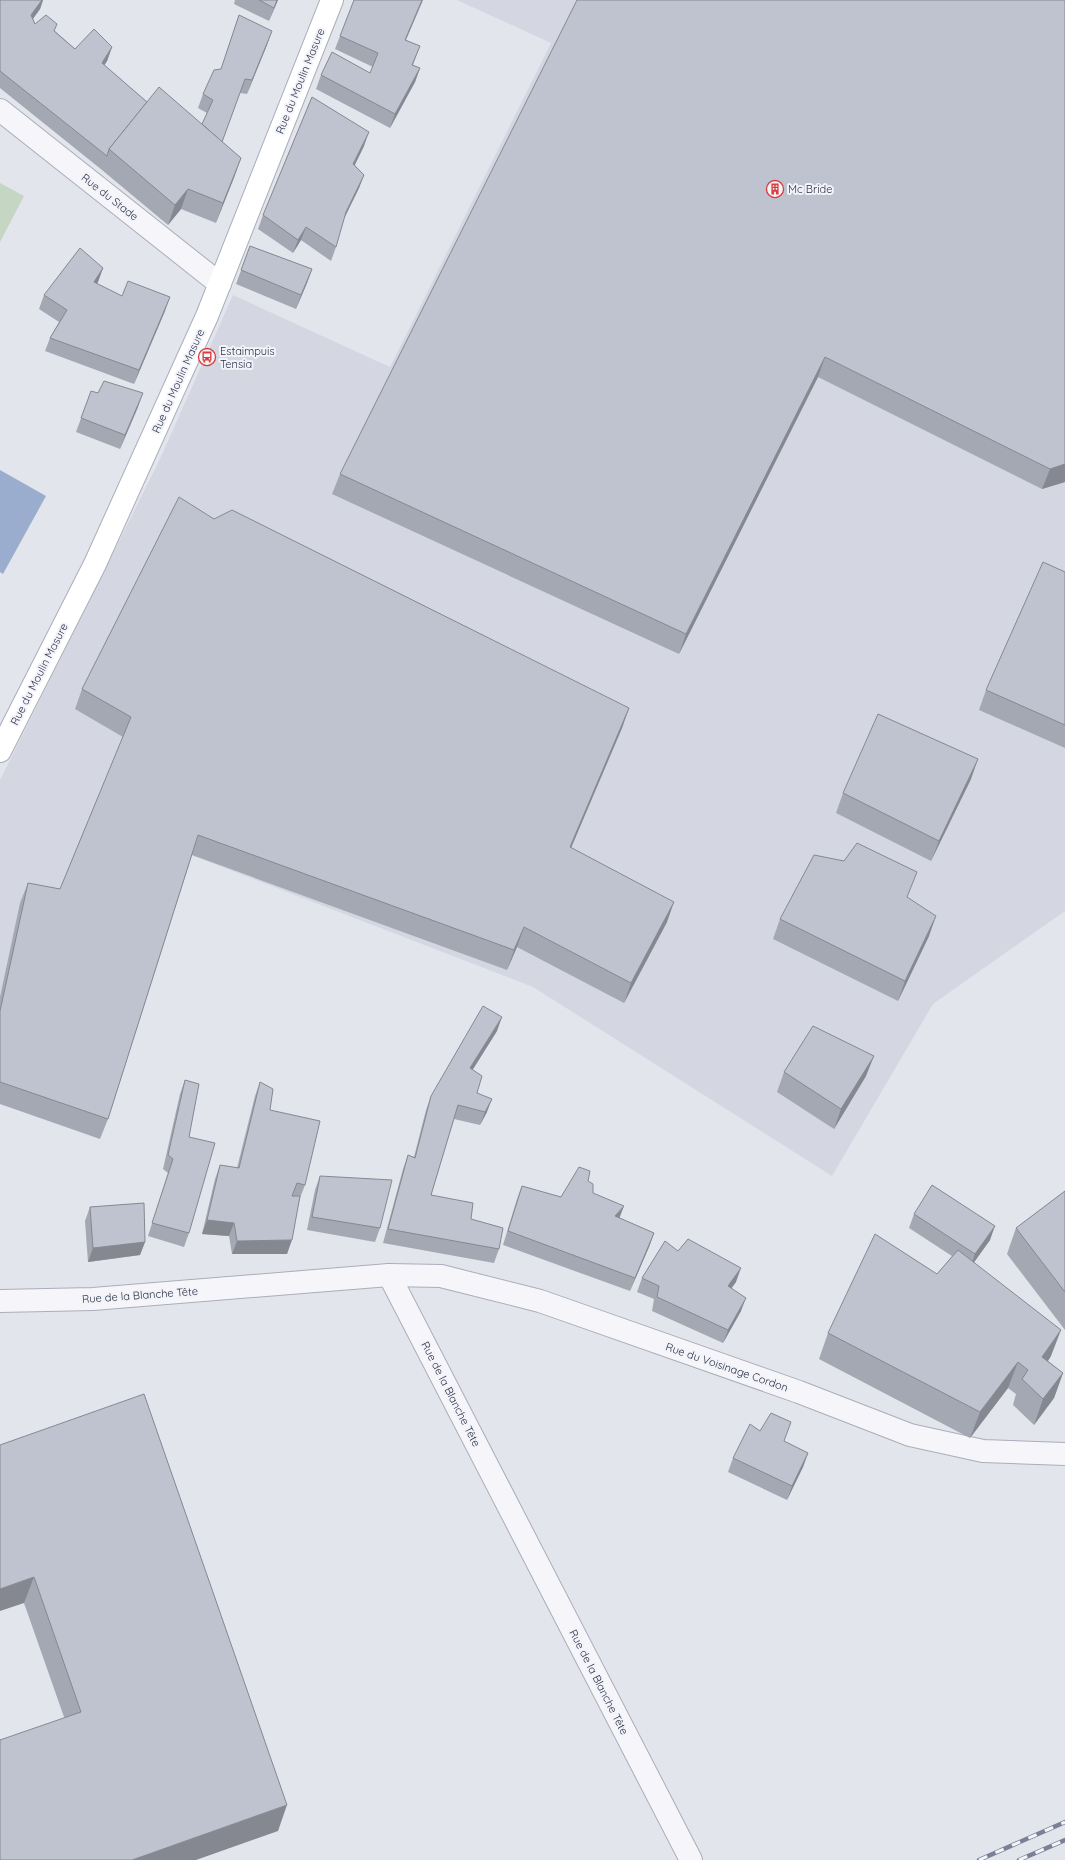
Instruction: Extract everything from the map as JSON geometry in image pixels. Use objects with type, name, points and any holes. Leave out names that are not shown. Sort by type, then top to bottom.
[{"type":"main road","name":"Rue du Moulin Masure","points":[[0,751],[95,564],[207,316],[332,0]]},
{"type":"street","name":"Rue du Stade","points":[[0,110],[220,284]]},
{"type":"street","name":"Rue de la Blanche Tête","points":[[0,1301],[93,1299],[389,1275],[691,1860]]},
{"type":"street","name":"Rue du Voisinage Cordon","points":[[389,1275],[441,1276],[540,1301],[792,1389],[910,1435],[983,1451],[1065,1454]]},
{"type":"shaded area","points":[[457,0],[1065,0],[1065,911],[933,1004],[832,1176],[533,987],[191,855],[0,1104],[0,780],[159,461],[233,295],[390,367],[551,43]]},
{"type":"green space","points":[[0,183],[24,196],[0,242]]},
{"type":"water","points":[[0,470],[46,496],[3,574],[0,572]]},
{"type":"building","points":[[0,0],[42,0],[31,15],[35,24],[46,15],[57,24],[54,31],[75,49],[94,29],[112,47],[102,63],[147,102],[109,149],[107,156],[0,71]]},
{"type":"building","points":[[259,0],[277,0],[274,8]]},
{"type":"building","points":[[354,0],[422,0],[405,40],[420,46],[412,65],[420,68],[395,114],[321,75],[332,52],[370,73],[378,53],[340,36]]},
{"type":"building","name":"Mc Bride","points":[[577,0],[1065,0],[1065,464],[1050,469],[825,357],[686,634],[340,474]]},
{"type":"building","points":[[239,15],[272,31],[252,80],[245,79],[222,142],[202,124],[213,100],[203,94],[214,70],[221,69]]},
{"type":"building","points":[[159,87],[241,158],[223,203],[188,189],[175,205],[109,149]]},
{"type":"building","points":[[312,97],[369,132],[353,164],[364,175],[346,212],[336,247],[306,227],[298,240],[263,215]]},
{"type":"building","points":[[250,246],[312,269],[301,295],[241,270]]},
{"type":"building","points":[[80,248],[103,268],[94,282],[122,296],[128,281],[170,297],[139,370],[50,338],[67,310],[44,295]]},
{"type":"building","points":[[104,381],[143,393],[125,435],[81,418],[91,391],[98,393]]},
{"type":"building","points":[[179,497],[214,519],[232,510],[629,708],[570,847],[674,902],[631,983],[524,927],[514,950],[198,835],[108,1119],[0,1082],[0,1011],[28,883],[60,889],[131,717],[82,689]]},
{"type":"building","points":[[1043,562],[1065,572],[1065,725],[986,690]]},
{"type":"building","points":[[878,714],[978,759],[939,841],[843,793]]},
{"type":"building","points":[[857,843],[917,872],[907,897],[936,916],[905,981],[780,919],[814,855],[844,861]]},
{"type":"building","points":[[483,1006],[502,1017],[470,1068],[482,1076],[477,1093],[492,1099],[485,1112],[458,1105],[431,1195],[473,1203],[471,1219],[503,1228],[499,1249],[388,1229],[408,1155],[415,1158],[431,1096]]},
{"type":"building","points":[[813,1026],[874,1056],[841,1109],[784,1072]]},
{"type":"building","points":[[185,1080],[199,1084],[189,1137],[215,1143],[189,1233],[152,1223],[173,1159],[168,1155]]},
{"type":"building","points":[[260,1082],[273,1089],[270,1110],[320,1121],[305,1185],[297,1183],[292,1196],[300,1196],[292,1240],[237,1241],[234,1223],[207,1220],[220,1165],[239,1168]]},
{"type":"building","points":[[579,1167],[590,1171],[588,1181],[593,1184],[593,1193],[624,1206],[615,1216],[654,1233],[635,1278],[508,1231],[522,1186],[561,1197]]},
{"type":"building","points":[[320,1176],[392,1180],[380,1228],[312,1217]]},
{"type":"building","points":[[932,1185],[995,1226],[975,1254],[914,1214]]},
{"type":"building","points":[[1065,1191],[1065,1292],[1016,1228]]},
{"type":"building","points":[[144,1203],[145,1242],[93,1248],[90,1207]]},
{"type":"building","points":[[875,1234],[937,1274],[958,1250],[1061,1330],[1042,1357],[1063,1373],[1043,1399],[1022,1379],[1028,1370],[1018,1362],[980,1412],[828,1333]]},
{"type":"building","points":[[688,1239],[741,1268],[728,1286],[746,1298],[728,1330],[657,1297],[659,1286],[642,1278],[665,1241],[678,1251]]},
{"type":"building","points":[[144,1394],[287,1805],[132,1860],[0,1860],[0,1740],[81,1712],[34,1577],[0,1589],[0,1445]]},
{"type":"building","points":[[771,1413],[791,1422],[784,1441],[808,1453],[792,1486],[733,1458],[750,1424],[760,1431]]},
{"type":"railway","points":[[979,1860],[1065,1822]]},
{"type":"railway","points":[[1019,1860],[1065,1840]]},
{"type":"place","name":"Mc Bride","points":[[775,189]]},
{"type":"place","name":"Estaimpuis Tensia","points":[[207,357]]}]
